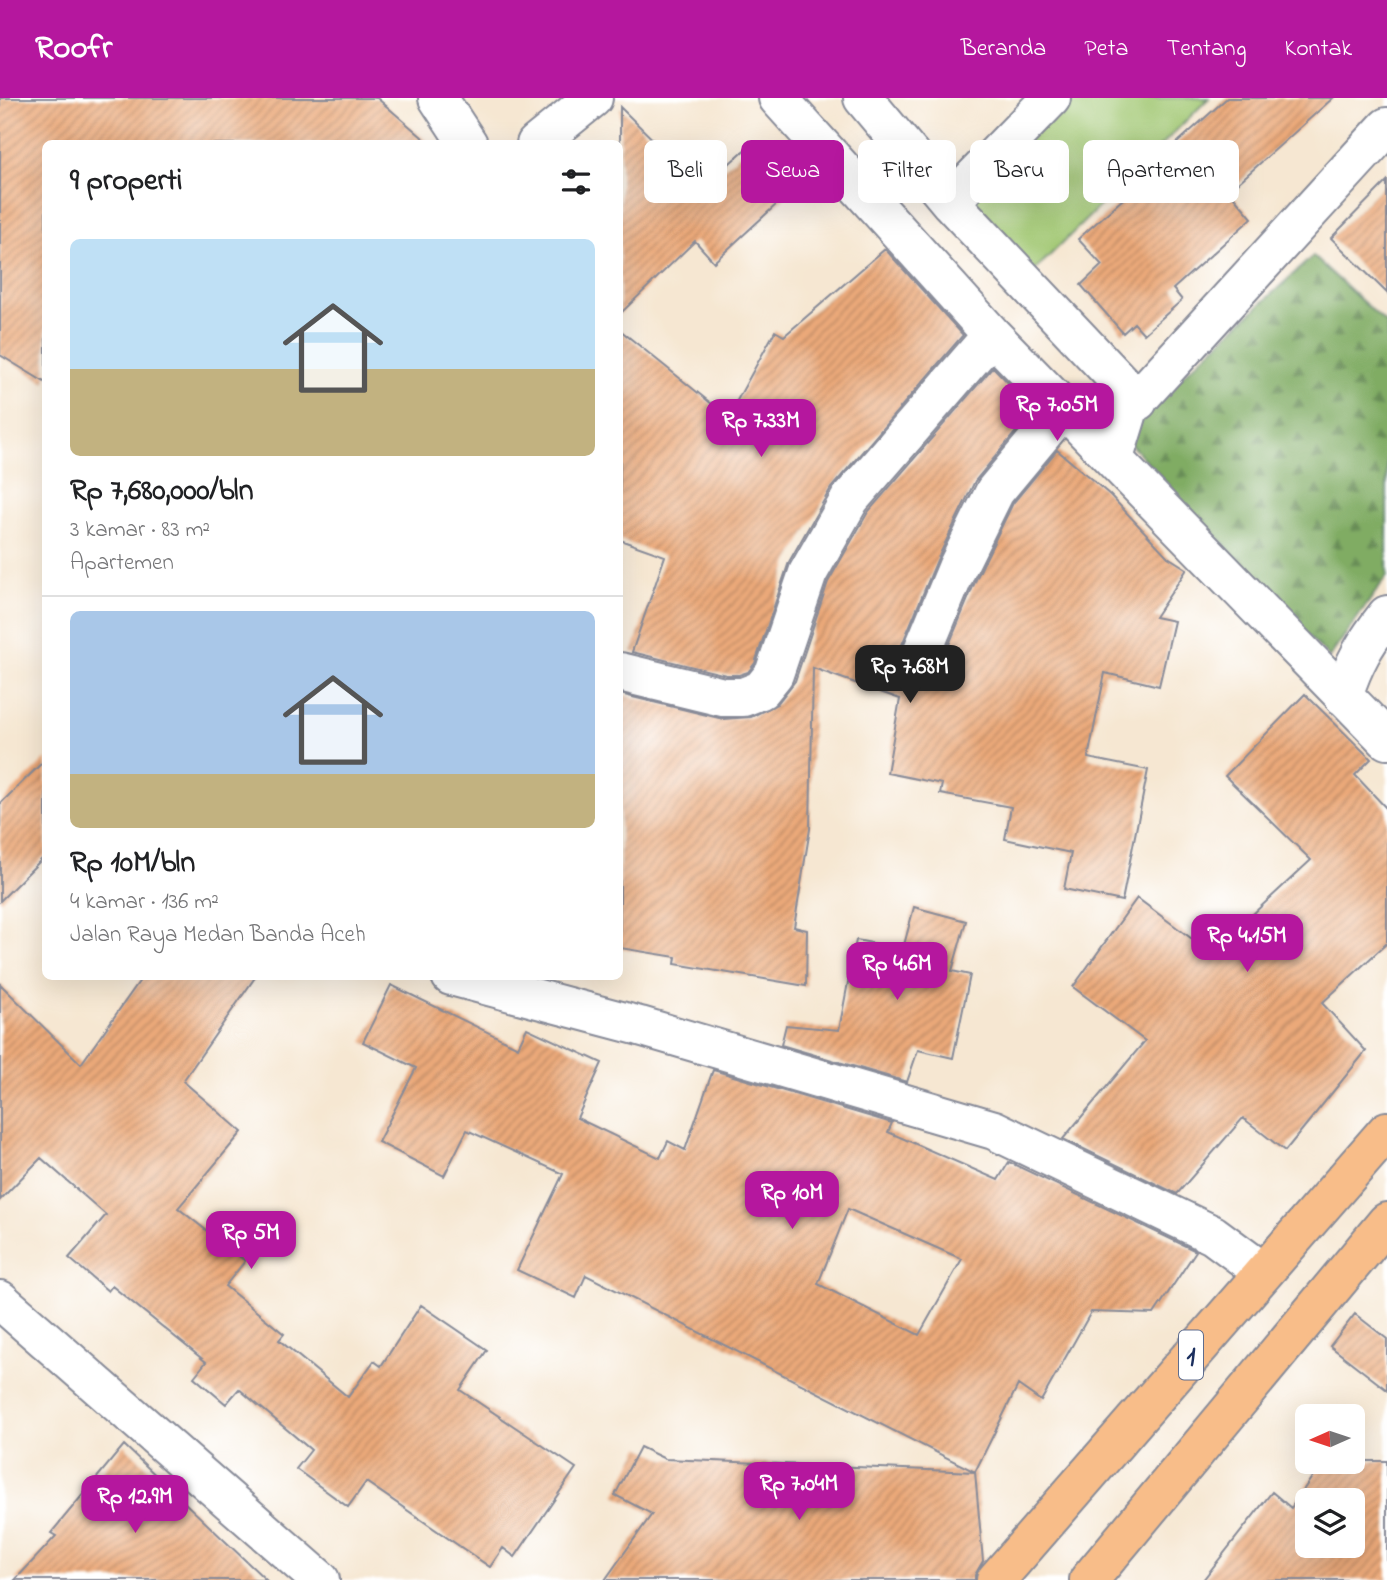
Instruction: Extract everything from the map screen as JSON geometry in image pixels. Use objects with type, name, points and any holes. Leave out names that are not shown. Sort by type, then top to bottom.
[{"type":"highway","name":"1","points":[[996,1580],[1264,1272],[1385,1139]]},
{"type":"highway","name":"1","points":[[1090,1580],[1387,1222]]},
{"type":"street","points":[[438,98],[465,140]]},
{"type":"street","points":[[541,140],[593,98]]},
{"type":"street","points":[[778,98],[992,335],[1064,408],[1125,425]]},
{"type":"street","points":[[863,98],[898,140]]},
{"type":"street","points":[[956,196],[1051,98]]},
{"type":"street","points":[[1125,425],[1387,127]]},
{"type":"street","points":[[951,203],[1125,425],[1362,656],[1387,740]]},
{"type":"street","points":[[623,672],[723,697],[743,697],[761,690],[774,674],[808,573],[850,499],[992,335]]},
{"type":"street","points":[[921,656],[957,568],[995,491],[1064,408]]},
{"type":"street","points":[[465,980],[640,1026],[994,1130],[1213,1235],[1264,1272]]},
{"type":"street","points":[[0,1300],[320,1580]]},
{"type":"green space","points":[[1065,98],[1209,98],[1167,140],[1083,140],[1083,203],[1103,203],[1034,271],[970,204],[1069,203],[1069,140],[1027,140]]},
{"type":"green space","points":[[1313,256],[1387,324],[1387,576],[1329,658],[1120,433]]},
{"type":"building","points":[[0,98],[377,98],[425,140],[42,140],[42,381],[0,355]]},
{"type":"building","points":[[1227,98],[1333,98],[1239,182],[1239,140],[1180,140]]},
{"type":"building","points":[[620,107],[653,140],[644,140],[644,203],[727,203],[727,166],[741,153],[741,203],[778,203],[714,262],[695,241],[623,311],[623,140],[620,140]]},
{"type":"building","points":[[1387,181],[1387,293],[1331,238]]},
{"type":"building","points":[[1118,203],[1239,203],[1252,218],[1173,289],[1182,300],[1144,334],[1134,323],[1123,333],[1081,285],[1102,265],[1078,239]]},
{"type":"building","points":[[885,249],[963,335],[831,488],[789,562],[755,663],[748,672],[726,675],[632,652],[665,556],[623,541],[623,332],[728,417],[775,331],[784,336]]},
{"type":"building","points":[[993,367],[1034,410],[975,481],[937,560],[901,647],[899,659],[904,669],[913,675],[925,677],[934,673],[941,664],[977,577],[1013,503],[1057,450],[1110,495],[1168,557],[1187,569],[1155,617],[1174,621],[1159,686],[1105,673],[1088,758],[1148,770],[1122,901],[1064,889],[1071,853],[1005,839],[1011,807],[940,794],[942,784],[887,773],[900,699],[813,668],[810,829],[794,927],[807,930],[806,986],[675,964],[676,957],[623,948],[623,695],[723,719],[751,717],[777,704],[795,681],[828,582],[868,512]]},
{"type":"building","points":[[1305,694],[1371,759],[1355,775],[1387,809],[1387,943],[1322,1003],[1366,1051],[1285,1151],[1243,1118],[1177,1194],[1063,1139],[1145,1041],[1073,987],[1137,898],[1211,953],[1311,860],[1225,776]]},
{"type":"building","points":[[42,763],[42,859],[0,901],[0,804]]},
{"type":"building","points":[[914,907],[966,921],[952,971],[970,975],[953,1058],[918,1050],[907,1082],[781,1045],[786,1025],[839,1030],[856,940],[903,949]]},
{"type":"building","points":[[140,980],[253,980],[183,1081],[242,1132],[178,1208],[245,1261],[225,1286],[284,1334],[279,1340],[348,1397],[374,1361],[381,1366],[421,1305],[487,1350],[460,1390],[576,1468],[515,1557],[503,1548],[490,1567],[366,1482],[348,1507],[296,1469],[311,1450],[239,1389],[226,1404],[194,1377],[206,1362],[112,1286],[108,1291],[69,1258],[106,1215],[41,1158],[0,1200],[0,984],[81,1064]]},
{"type":"building","points":[[391,985],[518,1047],[527,1028],[602,1063],[577,1118],[660,1158],[668,1141],[685,1150],[713,1070],[892,1123],[888,1132],[998,1180],[1009,1162],[1196,1251],[1154,1314],[1091,1312],[1041,1401],[1018,1385],[975,1472],[586,1275],[576,1298],[517,1270],[563,1174],[467,1130],[444,1176],[378,1142],[416,1068],[363,1042]],"holes":[[[848,1209],[962,1259],[919,1335],[818,1284]]]},
{"type":"building","points":[[1355,1314],[1387,1339],[1387,1390],[1330,1346]]},
{"type":"building","points":[[124,1445],[266,1580],[15,1580],[56,1536],[51,1533]]},
{"type":"building","points":[[640,1447],[665,1459],[975,1472],[983,1561],[975,1580],[605,1580],[652,1514],[615,1495]]},
{"type":"building","points":[[1365,1461],[1387,1461],[1387,1580],[1203,1580],[1272,1492],[1291,1508],[1295,1502],[1295,1558],[1365,1558],[1365,1488],[1305,1488],[1314,1474],[1365,1474]]}]
